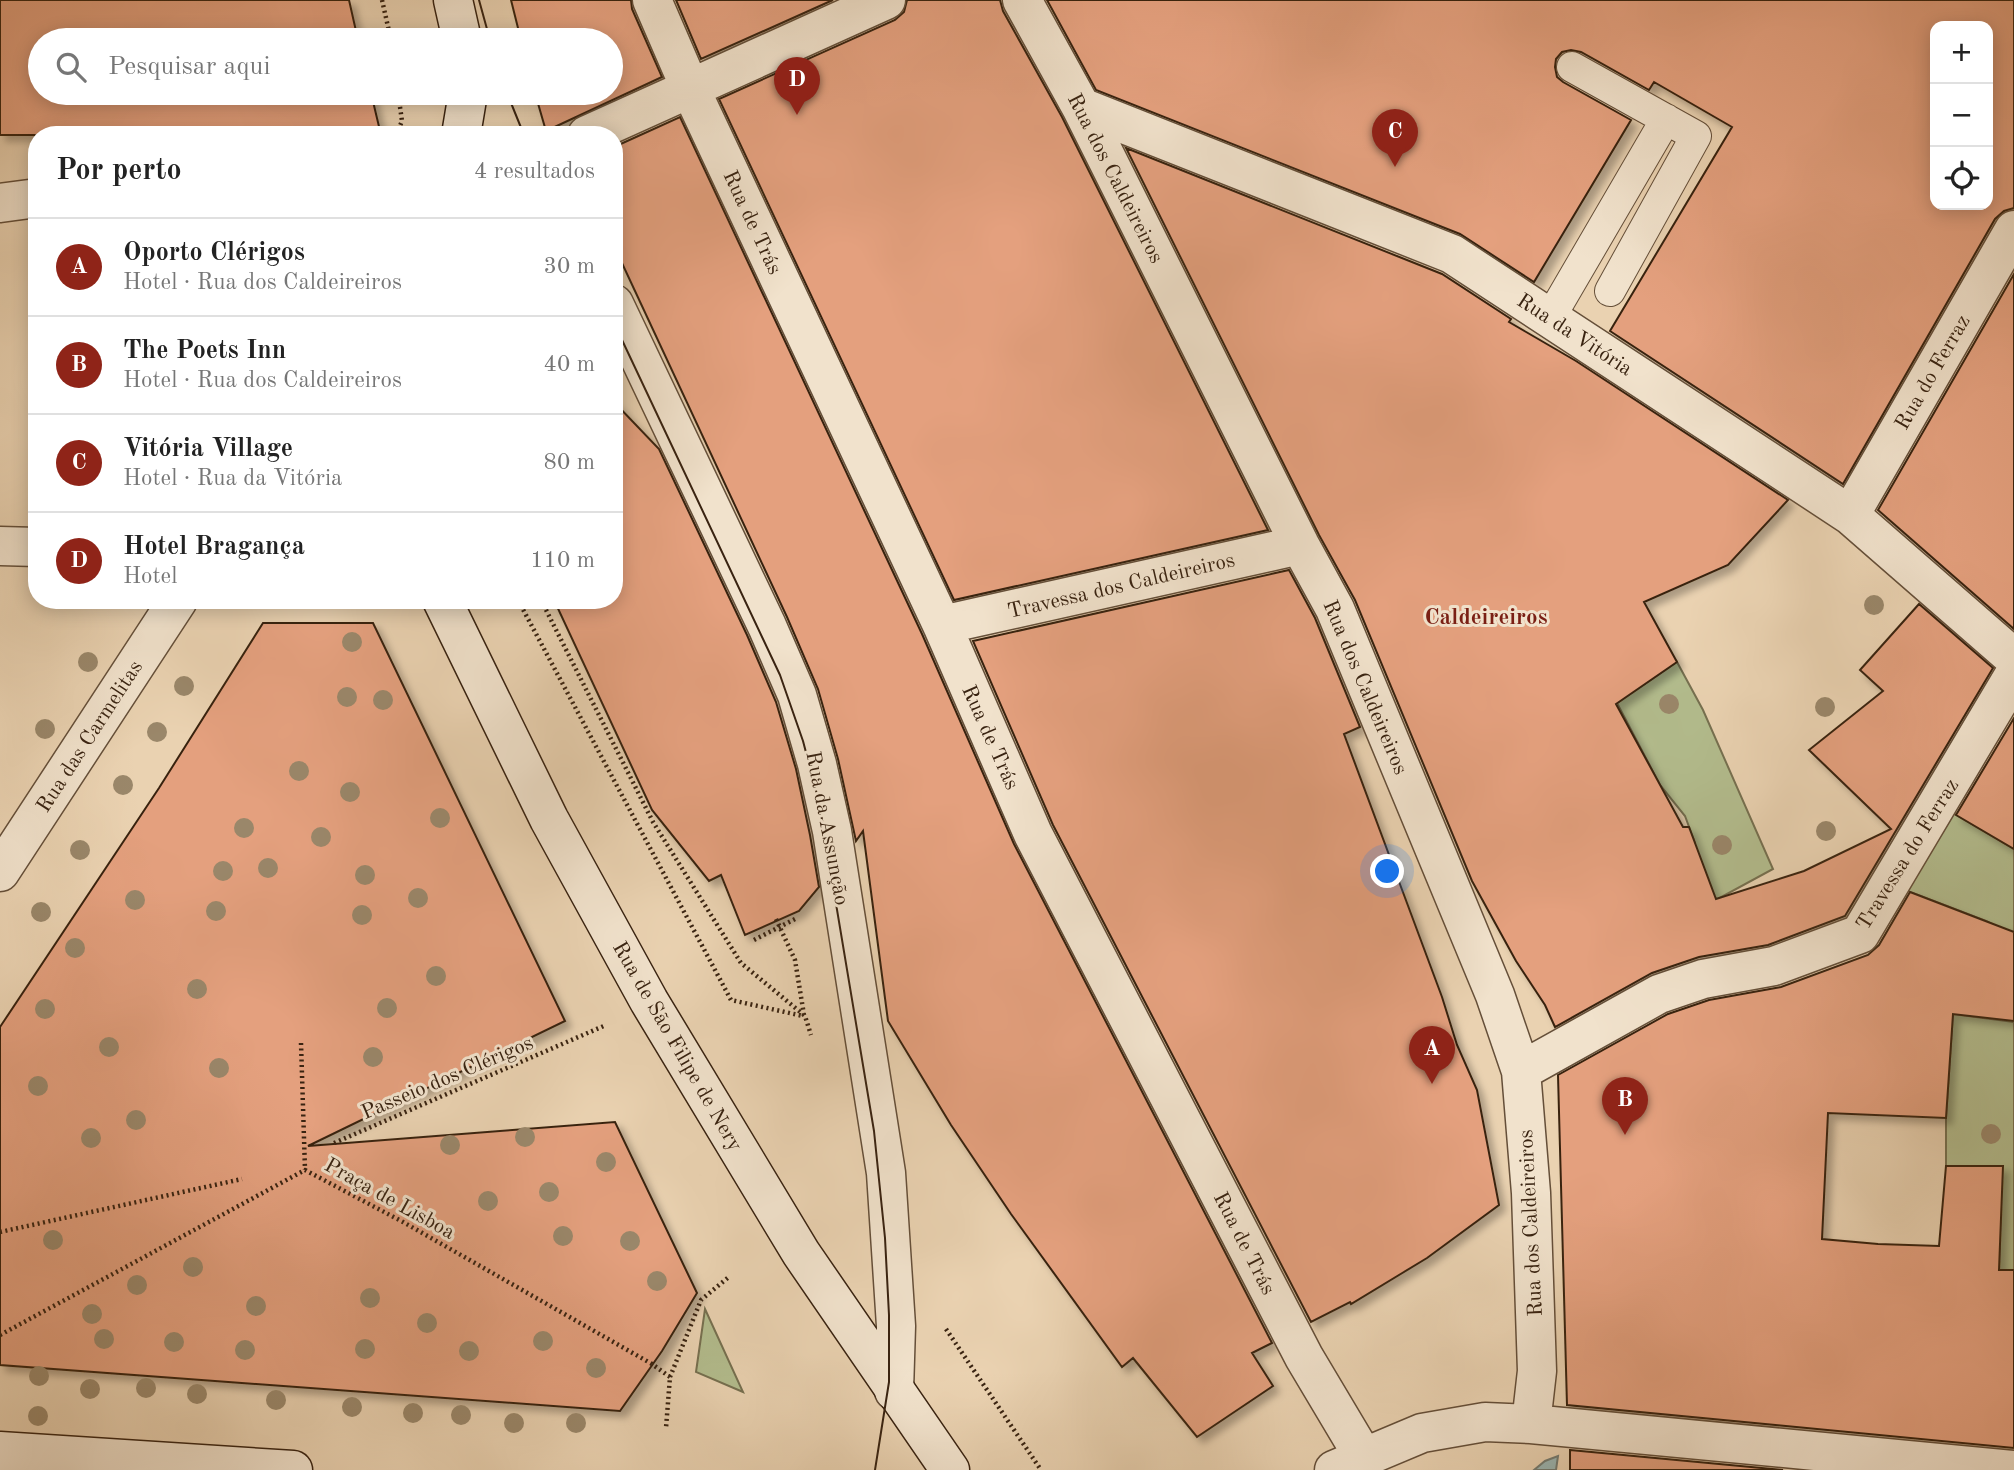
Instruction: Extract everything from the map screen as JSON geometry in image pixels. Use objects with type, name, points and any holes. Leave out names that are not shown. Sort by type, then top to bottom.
[{"type":"street","points":[[453,0],[459,28]]},
{"type":"street","name":"Rua de Trás","points":[[652,0],[690,88],[942,625],[1033,834],[1298,1345],[1349,1463]]},
{"type":"street","points":[[607,126],[887,0]]},
{"type":"street","name":"Rua dos Caldeireiros","points":[[1021,0],[1081,107],[1335,609],[1495,995],[1521,1071],[1531,1193],[1537,1357],[1531,1424]]},
{"type":"street","points":[[462,126],[466,105]]},
{"type":"street","name":"Rua da Vitória","points":[[1081,107],[1452,254],[1850,515],[2014,658]]},
{"type":"street","points":[[0,203],[28,199]]},
{"type":"street","name":"Rua do Ferraz","points":[[1850,515],[2014,230]]},
{"type":"street","name":"Rua da Assunção","points":[[623,323],[767,626],[801,707],[825,797],[886,1173],[896,1326],[894,1391]]},
{"type":"street","name":"Travessa dos Caldeireiros","points":[[942,625],[1300,544]]},
{"type":"street","points":[[0,546],[28,547]]},
{"type":"street","name":"Rua das Carmelitas","points":[[0,872],[172,609]]},
{"type":"street","name":"Rua de São Filipe de Nery","points":[[446,609],[549,819],[649,1001],[801,1253],[950,1470]]},
{"type":"street","name":"Travessa do Ferraz","points":[[1521,1071],[1659,994],[1703,979],[1774,966],[1860,934],[2014,675]]},
{"type":"street","points":[[1349,1463],[1422,1433],[1485,1422],[1531,1424],[2014,1470]]},
{"type":"street","points":[[0,1451],[293,1470]]},
{"type":"lane","points":[[1572,67],[1696,136],[1611,291]]},
{"type":"lane","points":[[1550,318],[1666,119]]},
{"type":"path","points":[[382,0],[388,28]]},
{"type":"path","points":[[400,105],[402,121],[400,126]]},
{"type":"path","points":[[523,609],[731,1000],[863,1025]]},
{"type":"path","points":[[546,609],[653,822],[741,963]]},
{"type":"path","points":[[754,940],[807,913]]},
{"type":"path","points":[[776,919],[795,960],[805,1016]]},
{"type":"path","points":[[705,968],[712,964]]},
{"type":"path","name":"Passeio dos Clérigos","points":[[334,1143],[617,1020]]},
{"type":"path","name":"Praça de Lisboa","points":[[301,1043],[305,1170]]},
{"type":"path","name":"Praça de Lisboa","points":[[0,1335],[305,1170]]},
{"type":"path","name":"Praça de Lisboa","points":[[305,1170],[403,1222],[652,1364],[670,1377]]},
{"type":"path","points":[[0,1232],[242,1179]]},
{"type":"path","points":[[666,1428],[670,1377],[701,1300],[730,1276]]},
{"type":"path","points":[[939,1319],[1041,1470]]},
{"type":"green space","points":[[1677,662],[1703,710],[1773,869],[1703,907],[1693,858],[1695,843],[1685,816],[1660,785],[1617,703]]},
{"type":"green space","points":[[1953,813],[2014,849],[2014,935],[1986,921],[1905,890]]},
{"type":"green space","points":[[1953,1014],[2014,1022],[2014,1270],[1999,1270],[2002,1167],[1946,1166],[1946,1118]]},
{"type":"green space","points":[[705,1309],[743,1392],[696,1372]]},
{"type":"water","points":[[1558,1456],[1556,1470],[1534,1470],[1545,1461]]},
{"type":"building","points":[[0,0],[349,0],[355,28],[28,28],[28,105],[374,105],[379,126],[28,126],[28,135],[0,135]]},
{"type":"building","points":[[511,0],[631,0],[632,9],[662,77],[623,95],[623,28],[518,28]]},
{"type":"building","points":[[676,0],[833,0],[701,59]]},
{"type":"building","points":[[907,0],[1000,0],[1003,11],[1062,117],[1268,530],[954,600],[719,99],[895,20],[904,12]]},
{"type":"building","points":[[1047,0],[2014,0],[2014,208],[2004,211],[1995,219],[1843,484],[1610,331],[1732,127],[1654,82],[1649,90],[1581,52],[1562,52],[1556,59],[1557,77],[1631,120],[1534,282],[1460,234],[1096,90]]},
{"type":"building","points":[[538,105],[602,105],[557,126],[545,126]]},
{"type":"building","points":[[680,117],[922,634],[1014,844],[1272,1343],[1252,1353],[1273,1386],[1197,1437],[1133,1358],[1122,1367],[1011,1214],[951,1125],[888,1021],[863,831],[856,841],[838,759],[818,689],[623,265],[623,143]]},
{"type":"building","points":[[1126,148],[1442,274],[1511,319],[1509,322],[1576,361],[1788,500],[1728,565],[1644,602],[1677,662],[1616,704],[1683,827],[1689,827],[1716,899],[1804,871],[1891,829],[1809,750],[1883,691],[1860,670],[1919,604],[1993,668],[1845,916],[1768,945],[1699,957],[1652,973],[1555,1027],[1545,1005],[1516,961],[1472,881],[1355,600],[1319,535]]},
{"type":"building","points":[[2014,274],[2014,629],[1878,510]]},
{"type":"building","points":[[623,411],[659,449],[776,702],[796,769],[819,887],[799,911],[745,935],[721,875],[709,881],[652,810],[558,609],[623,609]]},
{"type":"building","points":[[1289,570],[1315,618],[1360,727],[1344,734],[1442,997],[1457,1045],[1477,1090],[1499,1205],[1427,1258],[1351,1304],[1350,1302],[1311,1322],[1053,825],[973,641]]},
{"type":"building","points":[[263,623],[373,623],[565,1021],[308,1146],[615,1122],[697,1293],[662,1351],[620,1411],[0,1365],[0,1027],[159,788]]},
{"type":"building","points":[[2014,718],[2014,849],[1956,815]]},
{"type":"building","points":[[1910,892],[2014,932],[2014,1021],[1953,1014],[1946,1118],[1828,1113],[1822,1239],[1939,1246],[1946,1166],[2003,1166],[1999,1270],[2014,1270],[2014,1448],[1567,1405],[1558,1075],[1668,1014],[1709,1000],[1781,987],[1868,955],[1879,945]]},
{"type":"building","points":[[1570,1450],[1783,1470],[1570,1470]]},
{"type":"tram line","points":[[479,0],[487,28]]},
{"type":"tram line","points":[[512,105],[520,126]]},
{"type":"tram line","points":[[623,342],[780,675],[803,741],[819,802],[874,1131],[885,1238],[889,1382],[875,1470]]},
{"type":"place","name":"Hotel Bragança","points":[[797,115]]},
{"type":"place","name":"Vitória Village","points":[[1395,167]]},
{"type":"place","name":"Oporto Clérigos","points":[[1432,1084]]},
{"type":"place","name":"The Poets Inn","points":[[1625,1135]]},
{"type":"district","name":"Caldeireiros","points":[[1486,616]]}]
